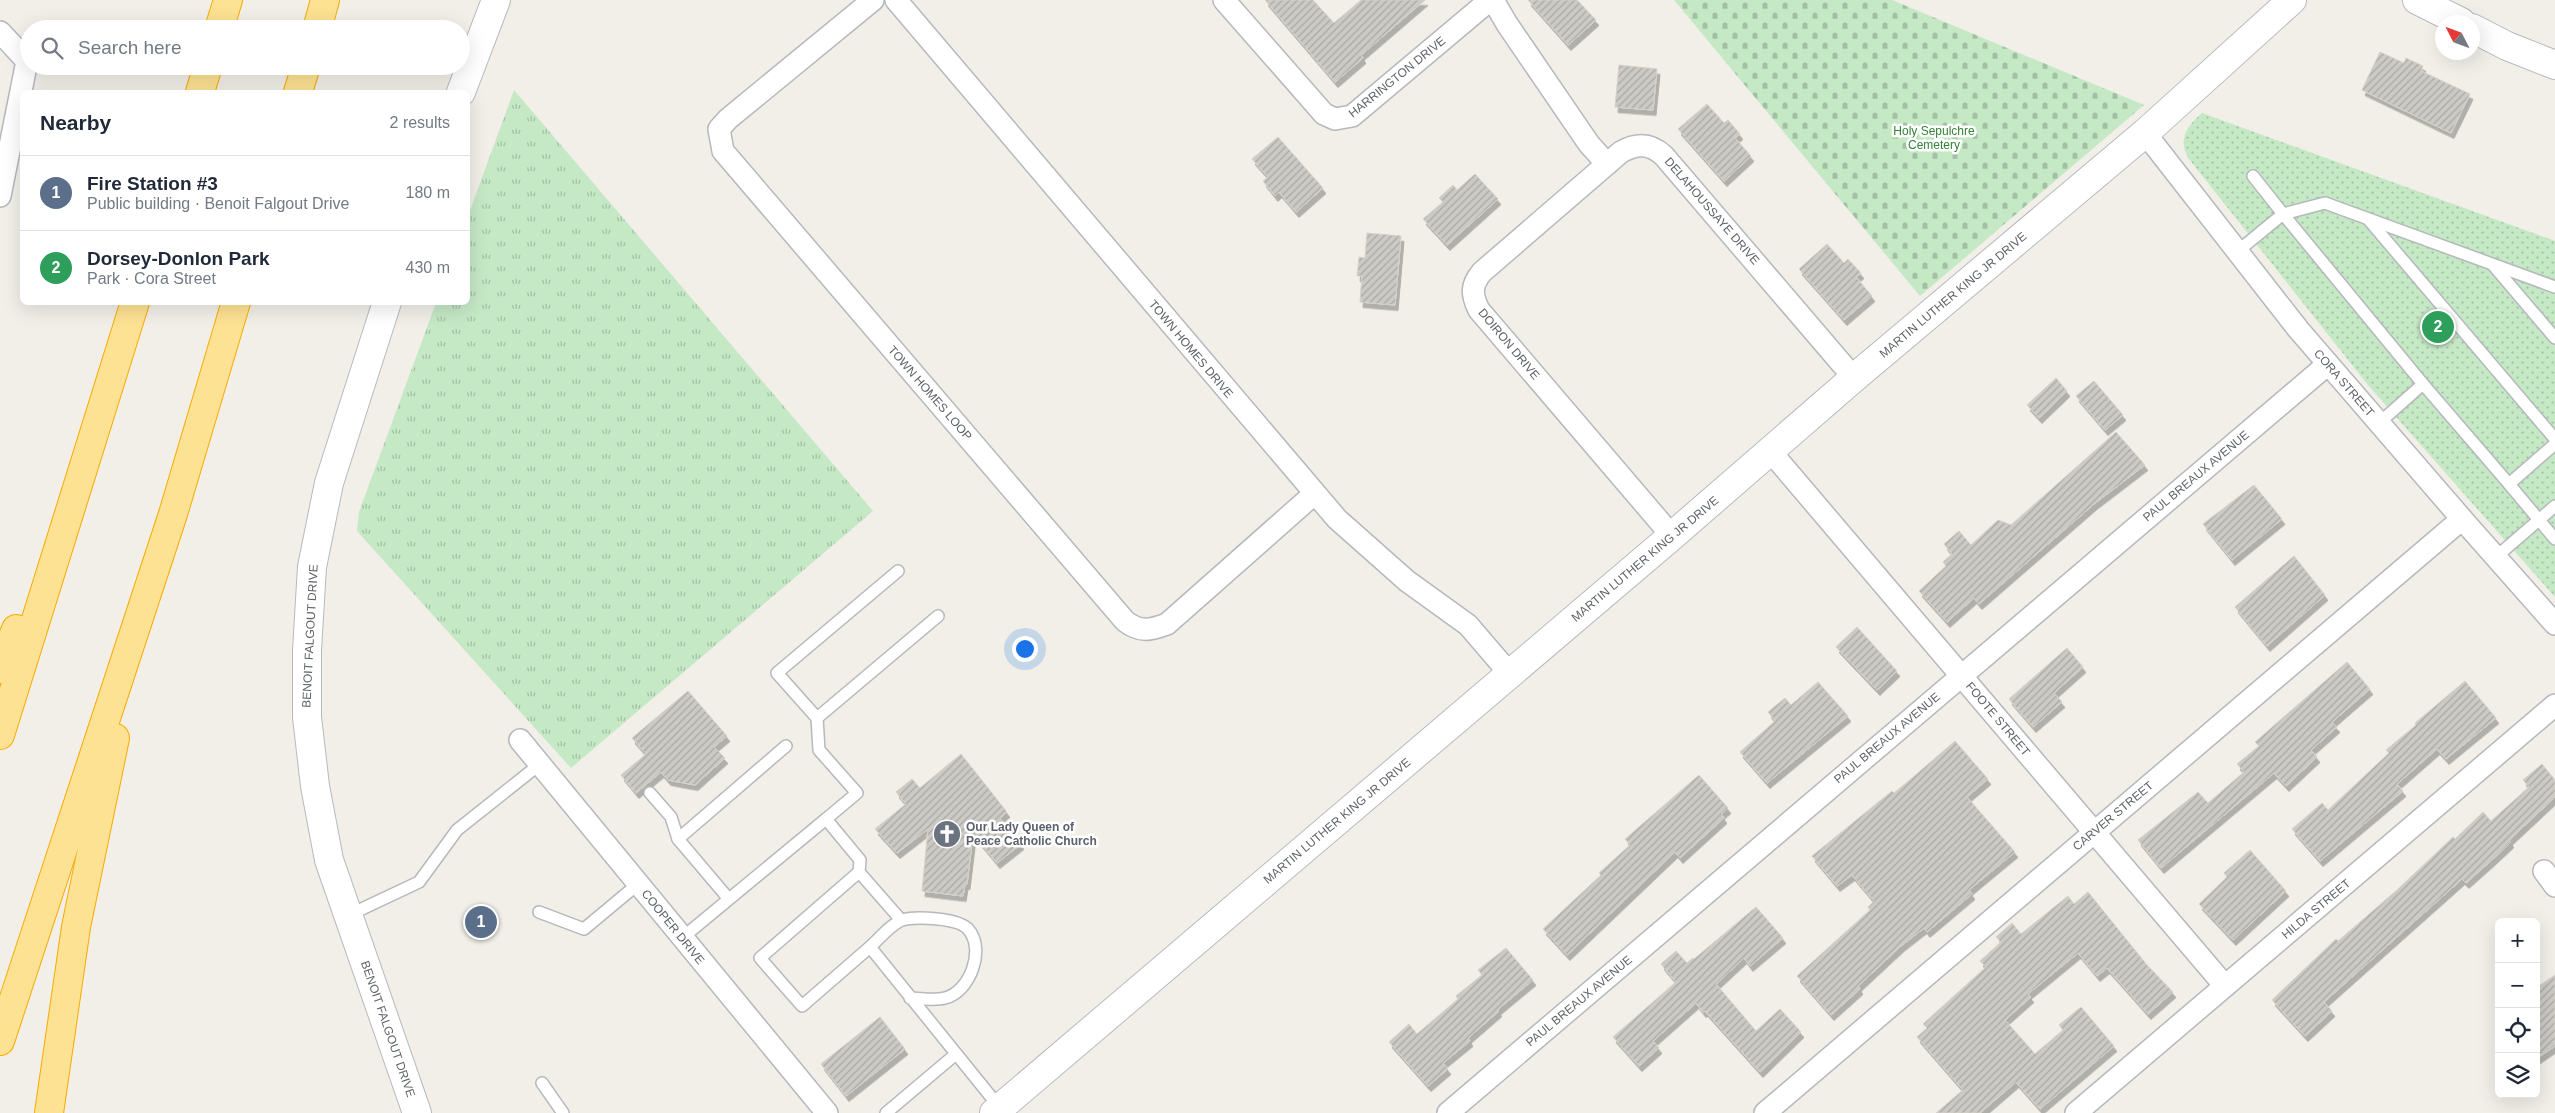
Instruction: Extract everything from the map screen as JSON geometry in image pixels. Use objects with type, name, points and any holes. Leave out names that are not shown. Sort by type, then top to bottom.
[{"type":"highway","points":[[222,20],[228,0]]},
{"type":"highway","points":[[319,20],[325,0]]},
{"type":"highway","points":[[201,90],[205,75]]},
{"type":"highway","points":[[299,90],[303,75]]},
{"type":"highway","points":[[0,735],[134,305]]},
{"type":"highway","points":[[0,1041],[173,514],[235,305]]},
{"type":"highway","points":[[0,669],[85,464]]},
{"type":"highway","points":[[49,1113],[76,927],[98,811],[125,696],[173,514]]},
{"type":"street","points":[[470,68],[496,0]]},
{"type":"street","name":"TOWN HOMES LOOP","points":[[873,0],[728,119],[719,130],[722,151],[1125,621],[1142,630],[1153,630],[1168,624],[1314,494]]},
{"type":"street","name":"TOWN HOMES DRIVE","points":[[896,0],[1314,494],[1358,540],[1408,582],[1468,625],[1510,674]]},
{"type":"street","name":"HARRINGTON DRIVE","points":[[1224,0],[1324,114],[1334,119],[1352,116],[1492,0]]},
{"type":"street","points":[[1492,0],[1590,144],[1607,164]]},
{"type":"street","name":"MARTIN LUTHER KING JR DRIVE","points":[[997,1111],[1771,452],[1854,378],[2145,133],[2292,0]]},
{"type":"street","points":[[2417,0],[2447,15]]},
{"type":"street","points":[[0,32],[20,53]]},
{"type":"street","points":[[2480,32],[2507,46],[2555,65]]},
{"type":"street","points":[[21,90],[24,75]]},
{"type":"street","points":[[462,90],[467,75]]},
{"type":"street","points":[[0,196],[20,96]]},
{"type":"street","name":"CORA STREET","points":[[2145,133],[2328,364],[2555,624]]},
{"type":"street","name":"DELAHOUSSAYE DRIVE","points":[[1607,164],[1632,146],[1645,145],[1657,149],[1854,378]]},
{"type":"street","name":"DOIRON DRIVE","points":[[1607,164],[1482,272],[1474,281],[1472,292],[1479,310],[1672,536]]},
{"type":"street","name":"BENOIT FALGOUT DRIVE","points":[[386,305],[330,483],[312,567],[306,717],[315,786],[329,860],[417,1113]]},
{"type":"street","name":"PAUL BREAUX AVENUE","points":[[1448,1113],[1960,675],[2328,364]]},
{"type":"street","name":"FOOTE STREET","points":[[1771,452],[2225,986]]},
{"type":"street","name":"CARVER STREET","points":[[1765,1113],[2462,519]]},
{"type":"street","name":"HILDA STREET","points":[[2076,1113],[2555,705]]},
{"type":"street","name":"COOPER DRIVE","points":[[520,740],[827,1113]]},
{"type":"lane","points":[[2253,176],[2423,384],[2555,539]]},
{"type":"lane","points":[[2238,251],[2283,214],[2325,203],[2555,287]]},
{"type":"lane","points":[[2367,218],[2555,438]]},
{"type":"lane","points":[[2492,264],[2555,338]]},
{"type":"lane","points":[[2379,423],[2423,384]]},
{"type":"lane","points":[[2509,484],[2555,444]]},
{"type":"lane","points":[[2496,557],[2555,506]]},
{"type":"lane","points":[[682,938],[857,793],[819,750],[817,718],[777,673],[898,571]]},
{"type":"lane","points":[[817,718],[938,616]]},
{"type":"lane","points":[[678,839],[786,746]]},
{"type":"lane","points":[[349,915],[419,882],[457,830],[540,764]]},
{"type":"lane","points":[[650,793],[671,817],[678,839],[728,898]]},
{"type":"lane","points":[[826,819],[860,860],[858,872],[760,958],[802,1006],[901,920],[928,918],[956,922],[968,930],[976,950],[973,970],[966,983],[958,992],[946,998],[910,998]]},
{"type":"lane","points":[[858,872],[901,920]]},
{"type":"lane","points":[[539,912],[584,929],[638,884]]},
{"type":"lane","points":[[870,947],[956,1054],[997,1111]]},
{"type":"lane","points":[[886,1113],[956,1054]]},
{"type":"lane","points":[[542,1083],[564,1113]]},
{"type":"green space","name":"Holy Sepulchre Cemetery","points":[[1674,0],[1892,0],[2144,105],[1920,296]]},
{"type":"green space","points":[[514,90],[873,511],[571,768],[357,531],[359,512],[435,305],[470,305],[470,211]]},
{"type":"green space","points":[[2202,113],[2555,241],[2555,597],[2368,385],[2189,159],[2184,146],[2185,134]]},
{"type":"building","points":[[1265,0],[1313,0],[1334,23],[1361,0],[1425,0],[1361,55],[1363,58],[1335,82]]},
{"type":"building","points":[[1528,0],[1577,0],[1596,20],[1568,45]]},
{"type":"building","points":[[2380,52],[2404,63],[2406,58],[2423,66],[2421,71],[2470,94],[2451,133],[2362,90]]},
{"type":"building","points":[[1619,65],[1657,69],[1653,110],[1615,107]]},
{"type":"building","points":[[1707,104],[1724,123],[1728,120],[1740,134],[1735,138],[1751,156],[1724,181],[1678,129]]},
{"type":"building","points":[[1278,137],[1323,188],[1296,212],[1279,192],[1275,196],[1263,181],[1268,177],[1252,159]]},
{"type":"building","points":[[1475,174],[1498,199],[1447,245],[1423,219],[1443,202],[1439,198],[1453,185],[1457,190]]},
{"type":"building","points":[[1367,233],[1401,236],[1395,305],[1360,302],[1362,276],[1357,276],[1359,257],[1365,258]]},
{"type":"building","points":[[1827,244],[1844,263],[1848,259],[1861,273],[1856,277],[1872,296],[1844,320],[1799,269]]},
{"type":"building","points":[[2056,378],[2067,391],[2039,418],[2027,405]]},
{"type":"building","points":[[2094,381],[2123,415],[2105,430],[2076,396]]},
{"type":"building","points":[[2116,432],[2145,465],[2094,504],[1979,604],[1974,598],[1947,622],[1919,591],[1946,566],[1943,562],[1952,554],[1944,544],[1959,531],[1971,545],[1998,520],[2011,525]]},
{"type":"building","points":[[2254,485],[2282,519],[2232,560],[2203,524]]},
{"type":"building","points":[[2294,556],[2325,595],[2267,646],[2235,607]]},
{"type":"building","points":[[1857,627],[1897,671],[1877,690],[1836,647]]},
{"type":"building","points":[[2067,648],[2083,667],[2054,693],[2062,702],[2033,727],[2009,699]]},
{"type":"building","points":[[2347,662],[2370,689],[2332,722],[2337,727],[2311,750],[2317,757],[2286,786],[2274,773],[2161,868],[2138,840],[2198,792],[2208,803],[2244,772],[2237,764],[2259,746],[2255,742]]},
{"type":"building","points":[[2465,681],[2496,718],[2446,759],[2437,749],[2397,784],[2403,791],[2320,861],[2292,829],[2322,803],[2328,810],[2389,753],[2386,750]]},
{"type":"building","points":[[1818,682],[1848,716],[1767,783],[1740,752],[1775,721],[1768,712],[1785,698],[1791,705]]},
{"type":"building","points":[[688,691],[727,736],[714,747],[725,758],[695,785],[668,780],[661,772],[636,793],[621,775],[646,754],[632,738]]},
{"type":"building","points":[[1955,741],[1988,779],[1967,797],[2015,852],[1969,890],[1972,894],[1927,932],[1924,928],[1901,946],[1858,986],[1860,989],[1831,1015],[1797,976],[1870,910],[1868,907],[1874,901],[1852,875],[1837,886],[1812,856],[1892,791],[1894,793]]},
{"type":"building","name":"Our Lady Queen of Peace Catholic Church","points":[[961,754],[1007,812],[1000,818],[1021,844],[997,863],[973,834],[967,884],[965,884],[963,896],[922,891],[928,829],[897,853],[875,829],[906,804],[896,792],[912,779],[920,788]]},
{"type":"building","points":[[2542,764],[2555,780],[2555,797],[2509,840],[2511,842],[2466,883],[2462,879],[2324,1002],[2332,1011],[2305,1036],[2272,1000],[2336,939],[2338,941],[2397,890],[2453,837],[2455,839],[2483,812],[2491,821],[2529,787],[2523,780]]},
{"type":"building","points":[[1699,775],[1728,808],[1721,814],[1724,818],[1680,858],[1675,852],[1567,955],[1543,929],[1630,845],[1625,839]]},
{"type":"building","points":[[2250,850],[2286,891],[2233,940],[2199,904],[2227,877],[2224,873]]},
{"type":"building","points":[[2088,892],[2147,965],[2173,992],[2148,1014],[2107,968],[2097,976],[2078,953],[2028,994],[2031,997],[2005,1020],[2035,1054],[2063,1030],[2059,1025],[2081,1007],[2114,1046],[2040,1109],[2016,1082],[1980,1113],[1936,1113],[1963,1090],[1917,1037],[1927,1028],[1923,1024],[1986,967],[1980,961],[2001,942],[1996,937],[2012,923],[2021,934],[2068,896],[2074,904]]},
{"type":"building","points":[[1756,907],[1783,938],[1750,966],[1744,958],[1716,984],[1756,1031],[1780,1009],[1801,1032],[1760,1072],[1696,1003],[1653,1041],[1659,1048],[1639,1066],[1613,1037],[1676,982],[1661,964],[1676,951],[1687,963],[1694,959]]},
{"type":"building","points":[[1506,948],[1533,980],[1497,1010],[1499,1011],[1468,1038],[1470,1041],[1443,1063],[1448,1069],[1428,1086],[1389,1042],[1409,1024],[1417,1034],[1458,999],[1456,996],[1482,975],[1478,970]]},
{"type":"building","points":[[2555,975],[2555,1046],[2540,1056],[2540,1008],[2540,985]]},
{"type":"building","points":[[880,1017],[905,1049],[846,1096],[821,1064]]},
{"type":"place","name":"Dorsey-Donlon Park","points":[[2438,327]]},
{"type":"place","name":"Our Lady Queen of Peace Catholic Church","points":[[947,834]]},
{"type":"place","name":"Fire Station #3","points":[[481,922]]}]
